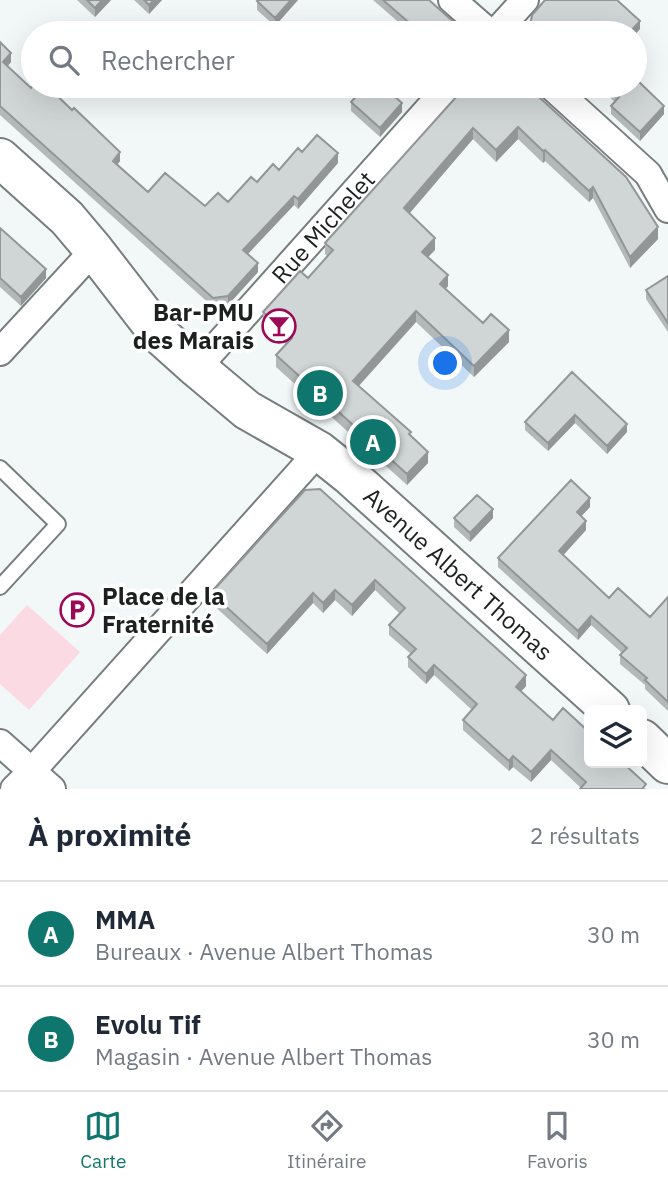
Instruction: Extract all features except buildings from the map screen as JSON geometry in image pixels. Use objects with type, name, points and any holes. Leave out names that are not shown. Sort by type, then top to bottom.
[{"type":"main road","name":"Avenue Albert Thomas","points":[[0,158],[68,218],[158,333],[247,410],[319,451],[349,475],[604,705]]},
{"type":"main road","points":[[647,744],[668,764]]},
{"type":"street","points":[[452,0],[478,21]]},
{"type":"street","points":[[505,21],[525,0]]},
{"type":"street","name":"Rue Michelet","points":[[197,368],[438,98]]},
{"type":"street","points":[[564,98],[648,174],[665,199]]},
{"type":"street","points":[[0,352],[94,250]]},
{"type":"street","points":[[23,780],[319,451]]},
{"type":"street","points":[[0,743],[23,780],[52,789]]},
{"type":"lane","points":[[0,468],[58,524],[0,587]]},
{"type":"shaded area","points":[[27,605],[80,652],[29,710],[0,684],[0,635]]},
{"type":"place","name":"Bar-PMU des Marais","points":[[279,326]]},
{"type":"place","name":"Evolu Tif","points":[[320,393]]},
{"type":"place","name":"MMA","points":[[373,442]]},
{"type":"place","name":"Place de la Fraternité","points":[[77,610]]}]
